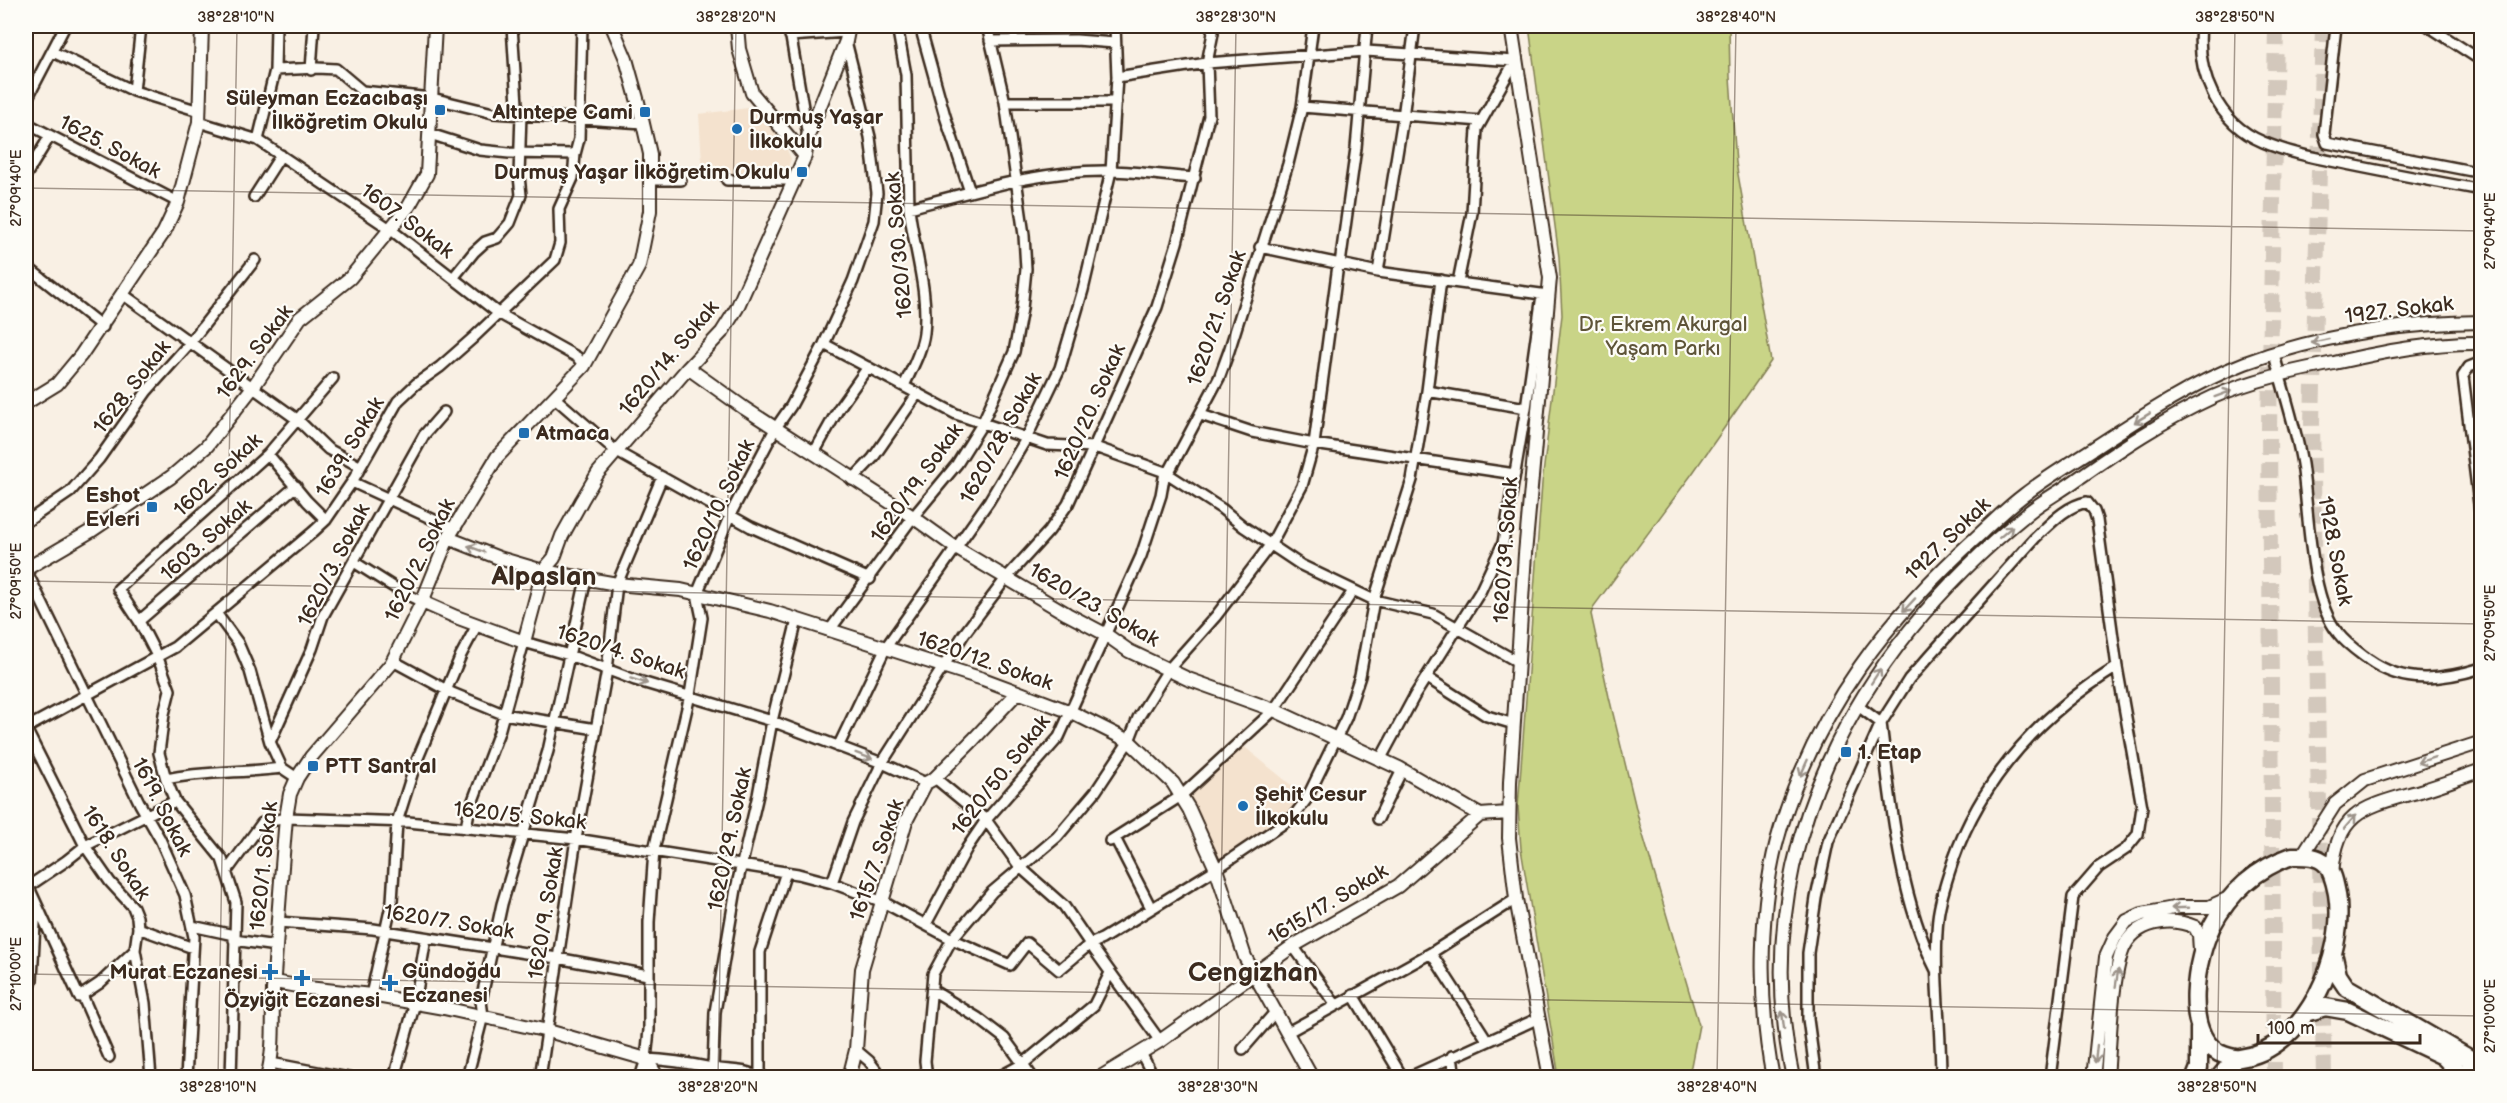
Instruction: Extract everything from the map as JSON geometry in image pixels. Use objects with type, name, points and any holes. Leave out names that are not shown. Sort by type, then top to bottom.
[{"type":"highway","points":[[2195,1077],[2199,1068],[2199,1024],[2196,1008],[2200,960],[2212,926],[2247,881],[2268,866],[2292,856],[2313,857],[2325,864],[2332,875],[2339,906],[2334,957],[2316,999],[2306,1013],[2296,1025],[2268,1049],[2254,1056],[2235,1059],[2217,1052],[2209,1044],[2199,1024]]},
{"type":"highway","points":[[2334,957],[2338,975],[2346,987],[2467,1057],[2481,1074]]},
{"type":"highway","points":[[2306,1013],[2325,1007],[2348,1011],[2444,1056],[2465,1077]]},
{"type":"highway","points":[[2219,1077],[2235,1059]]},
{"type":"street","points":[[26,101],[65,26]]},
{"type":"street","points":[[134,91],[141,26]]},
{"type":"street","points":[[26,403],[57,384],[103,327],[164,232],[178,202],[199,117],[202,26]]},
{"type":"street","points":[[258,140],[275,70],[276,26]]},
{"type":"street","points":[[311,70],[314,26]]},
{"type":"street","name":"1629. Sokak","points":[[26,569],[91,531],[171,477],[207,446],[253,387],[300,318],[350,278],[409,206],[427,174],[435,26]]},
{"type":"street","points":[[453,278],[474,252],[485,242],[497,238],[510,223],[521,195],[519,176],[522,153],[521,113],[517,104],[512,26]]},
{"type":"street","name":"1639. Sokak","points":[[26,729],[175,647],[326,520],[352,482],[359,466],[398,401],[448,360],[555,260],[560,243],[559,209],[573,178],[579,139],[582,26]]},
{"type":"street","name":"1620/2. Sokak","points":[[297,778],[311,757],[393,661],[422,602],[451,534],[497,457],[584,366],[639,267],[650,211],[650,154],[626,60],[612,26]]},
{"type":"street","points":[[737,26],[739,50],[752,93],[805,156]]},
{"type":"street","points":[[789,26],[808,136]]},
{"type":"street","name":"1620/30. Sokak","points":[[897,26],[906,75],[911,230],[919,259],[925,316],[924,336],[904,386]]},
{"type":"street","points":[[920,26],[945,116],[970,192]]},
{"type":"street","name":"1620/19. Sokak","points":[[829,631],[870,579],[913,517],[957,464],[982,424],[1014,352],[1022,309],[1026,268],[1017,181],[1005,102],[987,26]]},
{"type":"street","name":"1620/28. Sokak","points":[[838,747],[886,647],[921,601],[989,501],[1026,439],[1060,368],[1083,290],[1111,171],[1117,77],[1115,26]]},
{"type":"street","name":"1620/20. Sokak","points":[[832,883],[853,822],[882,763],[964,634],[1007,577],[1049,531],[1068,504],[1157,307],[1195,178],[1209,117],[1208,63],[1213,33],[1211,26]]},
{"type":"street","name":"1620/21. Sokak","points":[[1071,712],[1142,556],[1161,495],[1165,472],[1170,470],[1219,378],[1288,164],[1302,107],[1307,55],[1313,26]]},
{"type":"street","points":[[927,1077],[925,1061],[933,974],[952,939],[992,892],[1063,829],[1096,791],[1128,741],[1138,718],[1168,670],[1216,616],[1271,544],[1302,486],[1314,444],[1360,113],[1367,26]]},
{"type":"street","points":[[1378,272],[1415,26]]},
{"type":"street","name":"1620/39. Sokak","points":[[1511,26],[1550,278],[1546,295],[1528,513],[1508,813],[1516,899],[1550,1077]]},
{"type":"street","points":[[2201,26],[2200,57],[2208,84],[2217,102],[2231,120],[2260,141],[2304,155],[2481,190]]},
{"type":"street","points":[[2336,26],[2324,134],[2327,142],[2481,173]]},
{"type":"street","points":[[2427,26],[2481,62]]},
{"type":"street","points":[[790,36],[847,33]]},
{"type":"street","name":"1620/14. Sokak","points":[[466,828],[469,811],[503,714],[543,571],[554,558],[562,536],[598,473],[722,332],[737,308],[805,156],[808,136],[847,33]]},
{"type":"street","name":"1620/10. Sokak","points":[[640,1077],[646,1059],[649,1030],[648,975],[654,850],[690,695],[702,618],[698,594],[730,515],[775,429],[791,406],[824,344],[863,255],[874,221],[877,193],[870,137],[847,33]]},
{"type":"street","points":[[990,41],[1076,40],[1115,43]]},
{"type":"street","points":[[1117,77],[1208,63],[1366,51],[1515,61],[1477,129],[1472,213],[1458,282]]},
{"type":"street","name":"1607. Sokak","points":[[53,52],[134,91],[258,140],[390,230],[498,313],[577,357],[584,366]]},
{"type":"street","points":[[275,70],[336,69],[362,91],[432,98],[493,113],[521,113],[643,123]]},
{"type":"street","points":[[1005,102],[1116,102]]},
{"type":"street","points":[[1302,107],[1403,117],[1481,121]]},
{"type":"street","name":"1625. Sokak","points":[[26,123],[178,202]]},
{"type":"street","points":[[430,134],[480,150],[575,154]]},
{"type":"street","points":[[26,175],[50,136]]},
{"type":"street","points":[[254,197],[282,155]]},
{"type":"street","points":[[909,208],[1017,181],[1055,175],[1111,171],[1195,178]]},
{"type":"street","points":[[650,180],[681,180]]},
{"type":"street","points":[[727,180],[794,180]]},
{"type":"street","points":[[1260,248],[1378,272],[1546,295],[1503,543],[1480,592],[1426,677],[1380,760]]},
{"type":"street","name":"1628. Sokak","points":[[26,522],[70,492],[99,459],[147,391],[189,344],[255,261]]},
{"type":"street","points":[[26,266],[103,327]]},
{"type":"street","points":[[1089,944],[1102,939],[1216,869],[1293,817],[1306,800],[1336,740],[1360,676],[1374,600],[1412,480],[1428,391],[1441,280]]},
{"type":"street","points":[[124,295],[156,316],[189,344],[298,420],[328,449],[359,466]]},
{"type":"street","name":"1927. Sokak","points":[[1773,1077],[1767,1047],[1762,993],[1769,884],[1778,840],[1796,785],[1811,751],[1854,672],[1887,628],[1948,562],[2023,496],[2127,426],[2201,382],[2245,363],[2356,333],[2408,324],[2481,322]]},
{"type":"street","name":"1927. Sokak","points":[[1793,1077],[1786,1046],[1781,998],[1784,936],[1790,882],[1799,837],[1833,749],[1877,673],[1937,598],[1984,551],[2031,510],[2111,455],[2166,422],[2215,397],[2279,374],[2378,353],[2481,343]]},
{"type":"street","points":[[824,344],[956,414],[982,424],[1047,445],[1095,447],[1165,472],[1301,565],[1374,600],[1433,614],[1518,662]]},
{"type":"street","name":"1928. Sokak","points":[[2274,354],[2302,462],[2322,602],[2337,632],[2351,647],[2377,666],[2395,674],[2426,679],[2448,678],[2481,668]]},
{"type":"street","points":[[2481,362],[2469,367],[2463,376],[2479,482],[2481,528]]},
{"type":"street","points":[[814,453],[839,408],[868,367]]},
{"type":"street","name":"1620/23. Sokak","points":[[688,368],[775,429],[913,517],[956,548],[1105,634],[1129,651],[1168,670],[1274,710],[1402,770],[1480,815]]},
{"type":"street","name":"1602. Sokak","points":[[139,621],[118,589],[268,454],[333,378]]},
{"type":"street","points":[[1428,391],[1527,408]]},
{"type":"street","points":[[852,480],[873,458],[918,393]]},
{"type":"street","points":[[555,398],[617,452],[730,515],[870,579]]},
{"type":"street","name":"1620/3. Sokak","points":[[270,742],[312,649],[323,616],[424,435],[444,412]]},
{"type":"street","points":[[1201,415],[1252,432],[1314,444],[1515,474]]},
{"type":"street","points":[[268,454],[326,520]]},
{"type":"street","name":"1620/9. Sokak","points":[[540,1077],[576,839],[607,670],[617,584],[662,477]]},
{"type":"street","points":[[352,482],[389,498],[451,534]]},
{"type":"street","name":"1603. Sokak","points":[[139,621],[296,486]]},
{"type":"street","points":[[1816,1077],[1808,1019],[1808,953],[1815,898],[1828,842],[1881,723],[1909,679],[2035,538],[2076,504],[2087,502],[2097,520],[2117,667],[2142,807],[2141,826],[2138,834],[2126,849],[2099,867],[2073,897],[2050,1077]]},
{"type":"street","name":"1620/12. Sokak","points":[[451,534],[499,558],[543,571],[617,584],[681,590],[770,611],[1018,692],[1071,712],[1128,741],[1173,783],[1197,824],[1232,912],[1238,942],[1312,1077]]},
{"type":"street","name":"1620/4. Sokak","points":[[354,562],[400,591],[477,625],[607,670],[772,721],[930,781],[986,820],[1020,867],[1064,906],[1160,1041]]},
{"type":"street","name":"1619. Sokak","points":[[26,569],[38,600],[160,839],[185,895],[194,937],[186,1077]]},
{"type":"street","points":[[467,1077],[483,1016],[481,1001],[502,904],[537,794],[586,579]]},
{"type":"street","points":[[1151,908],[1112,840],[1181,796],[1274,710],[1353,591]]},
{"type":"street","points":[[166,779],[198,772],[247,772],[282,768],[270,742],[246,662],[238,644],[216,613]]},
{"type":"street","name":"1620/29. Sokak","points":[[713,1068],[715,1012],[742,865],[772,721],[797,620]]},
{"type":"street","points":[[139,621],[158,658],[170,690],[159,753],[166,779],[175,801],[222,859],[236,902],[231,1077]]},
{"type":"street","points":[[371,995],[392,901],[397,822],[415,765],[448,691],[461,655],[477,625]]},
{"type":"street","points":[[393,661],[448,691],[503,714],[596,729]]},
{"type":"street","points":[[1941,1077],[1936,972],[1938,917],[1947,879],[1961,837],[1977,805],[2021,745],[2081,689],[2117,667]]},
{"type":"street","points":[[1426,677],[1487,716],[1514,724]]},
{"type":"street","name":"1615/7. Sokak","points":[[849,1077],[856,1050],[862,969],[906,821],[930,781],[1018,692]]},
{"type":"street","points":[[1858,706],[1881,723],[1891,809],[1910,898],[1919,931],[1936,972]]},
{"type":"street","name":"1620/50. Sokak","points":[[926,924],[967,848],[986,820],[1059,737],[1071,712]]},
{"type":"street","name":"1618. Sokak","points":[[26,729],[84,846],[110,882],[133,907],[138,928],[135,950],[145,1003],[151,1077]]},
{"type":"street","points":[[2302,856],[2335,804],[2365,780],[2481,742]]},
{"type":"street","name":"1620/1. Sokak","points":[[267,1077],[271,1063],[274,1030],[276,946],[286,818],[290,794],[297,778],[282,768]]},
{"type":"street","points":[[1378,819],[1402,770]]},
{"type":"street","points":[[2332,875],[2334,849],[2339,835],[2355,815],[2386,800],[2481,770]]},
{"type":"street","points":[[109,1057],[26,885],[66,861],[84,846],[175,801]]},
{"type":"street","points":[[1480,815],[1508,813]]},
{"type":"street","name":"1615/17. Sokak","points":[[1099,1077],[1160,1041],[1293,946],[1398,886],[1480,815]]},
{"type":"street","name":"1620/5. Sokak","points":[[226,871],[262,823],[286,818],[397,822],[576,839],[786,872],[832,883],[883,902],[952,939],[1010,965],[1027,944],[1059,970],[1089,944]]},
{"type":"street","points":[[275,982],[371,995],[483,1016],[548,1031],[646,1059],[682,1060],[713,1068],[747,1072],[760,1077],[760,952],[786,872]]},
{"type":"street","points":[[2093,1077],[2106,957],[2115,937],[2127,921],[2142,914],[2169,908],[2209,907],[2235,894]]},
{"type":"street","points":[[1288,1032],[1431,953],[1516,899]]},
{"type":"street","points":[[26,996],[32,980],[36,903]]},
{"type":"street","name":"1620/7. Sokak","points":[[278,922],[386,931],[493,947],[648,975]]},
{"type":"street","points":[[2107,1077],[2117,978],[2124,947],[2138,930],[2157,922],[2185,923],[2195,927],[2199,935],[2200,960]]},
{"type":"street","points":[[192,926],[234,938],[276,946]]},
{"type":"street","points":[[138,928],[193,948]]},
{"type":"street","points":[[394,1077],[415,1004],[426,938]]},
{"type":"street","points":[[1293,946],[1335,1004]]},
{"type":"street","points":[[81,996],[100,983],[135,950]]},
{"type":"street","points":[[1431,953],[1486,1040]]},
{"type":"street","points":[[997,1077],[1023,1064],[1094,1005],[1110,973]]},
{"type":"street","points":[[932,990],[978,1018],[1004,1038],[1033,1077]]},
{"type":"street","points":[[1353,995],[1405,1077],[1539,1018]]},
{"type":"street","points":[[1243,1049],[1276,1011]]},
{"type":"street","points":[[856,1050],[882,1077]]},
{"type":"street","points":[[1141,1053],[1154,1077]]},
{"type":"street","points":[[1452,1056],[1455,1077]]},
{"type":"street","points":[[646,1059],[658,1077]]},
{"type":"street","points":[[271,1063],[349,1077]]},
{"type":"shaded area","name":"Durmuş Yaşar İlkokulu","points":[[757,107],[785,145],[791,159],[786,173],[703,178],[699,114]]},
{"type":"shaded area","name":"Şehit Cesur İlkokulu","points":[[1241,744],[1302,794],[1291,814],[1247,845],[1217,859],[1185,798]]},
{"type":"green space","name":"Dr. Ekrem Akurgal Yaşam Parkı","points":[[1529,26],[1729,26],[1736,163],[1771,361],[1692,474],[1594,606],[1591,614],[1640,825],[1699,1025],[1691,1066],[1685,1077],[1559,1077],[1521,849],[1518,807],[1542,483],[1562,315],[1559,257]]},
{"type":"tunnel","points":[[2274,1078],[2269,429],[2276,26]]},
{"type":"tunnel","points":[[2323,26],[2312,422],[2324,1078]]},
{"type":"place","name":"Süleyman Eczacıbaşı İlköğretim Okulu","points":[[440,110]]},
{"type":"place","name":"Altıntepe Cami","points":[[645,112]]},
{"type":"place","name":"Durmuş Yaşar İlkokulu","points":[[737,129]]},
{"type":"place","name":"Durmuş Yaşar İlköğretim Okulu","points":[[802,172]]},
{"type":"place","name":"Atmaca","points":[[524,433]]},
{"type":"place","name":"Eshot Evleri","points":[[152,507]]},
{"type":"place","name":"1. Etap","points":[[1846,752]]},
{"type":"place","name":"PTT Santral","points":[[313,766]]},
{"type":"place","name":"Şehit Cesur İlkokulu","points":[[1243,806]]},
{"type":"place","name":"Murat Eczanesi","points":[[270,972]]},
{"type":"place","name":"Özyiğit Eczanesi","points":[[302,978]]},
{"type":"place","name":"Gündoğdu Eczanesi","points":[[390,983]]},
{"type":"district","name":"Alpaslan","points":[[544,577]]},
{"type":"district","name":"Cengizhan","points":[[1253,973]]}]
